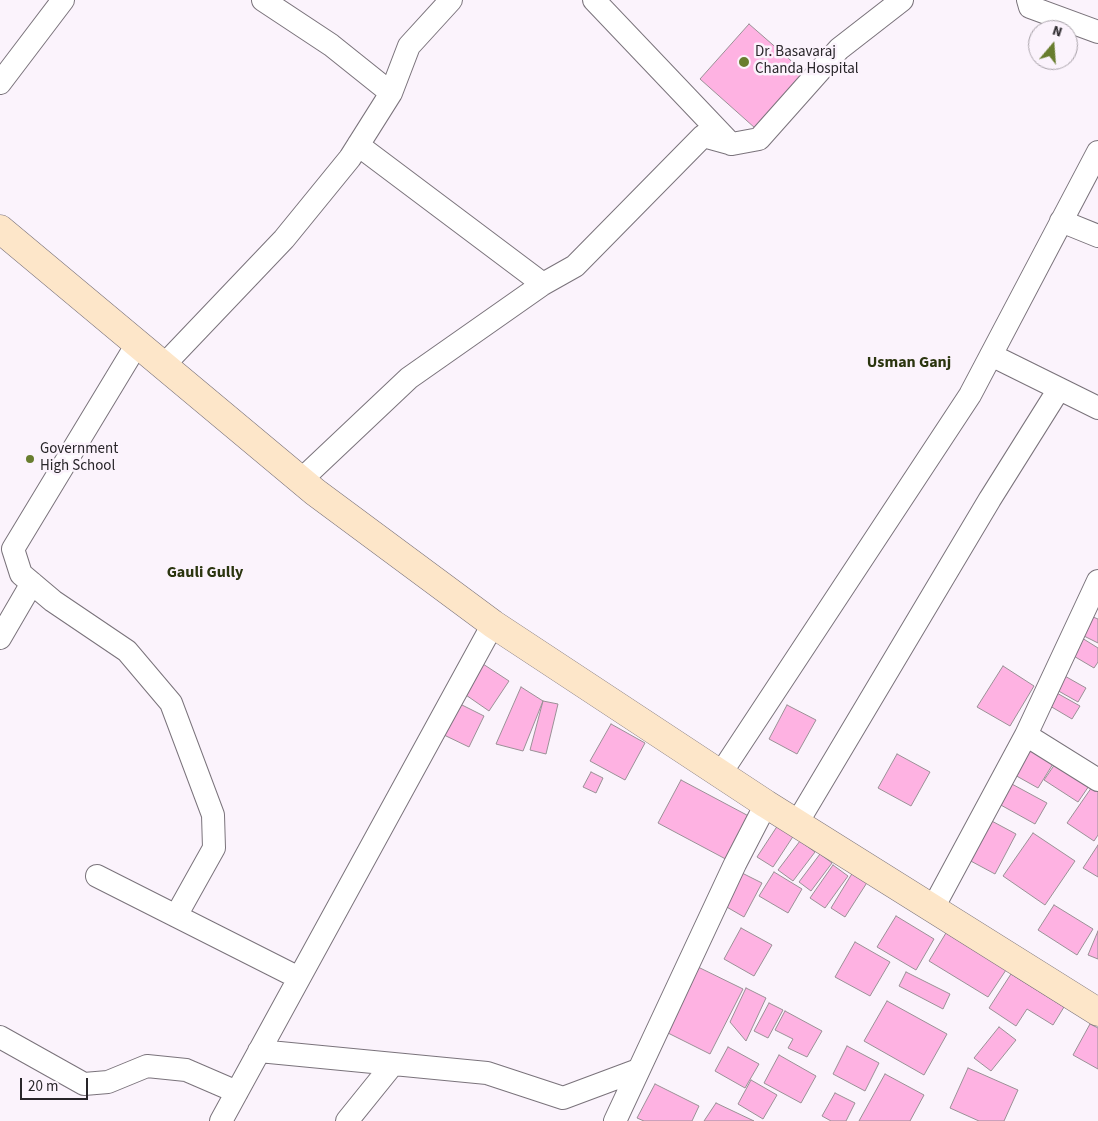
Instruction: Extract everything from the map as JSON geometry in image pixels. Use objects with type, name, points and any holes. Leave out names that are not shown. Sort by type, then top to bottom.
[{"type":"street","points":[[0,83],[63,0]]},
{"type":"street","points":[[263,0],[331,45],[391,93]]},
{"type":"street","points":[[163,366],[284,239],[350,158],[391,93],[409,46],[452,0]]},
{"type":"street","points":[[594,0],[732,144]]},
{"type":"street","points":[[300,480],[409,378],[543,284],[575,266],[703,136],[732,144],[759,138],[839,49],[902,0]]},
{"type":"street","points":[[1028,0],[1030,7],[1098,32]]},
{"type":"street","points":[[358,145],[543,284]]},
{"type":"street","points":[[721,773],[970,395],[1098,152]]},
{"type":"street","points":[[1061,221],[1098,236]]},
{"type":"street","points":[[0,229],[300,480],[493,624],[766,804],[1098,1012]]},
{"type":"street","points":[[137,344],[13,549],[21,574],[52,601],[127,651],[171,703],[212,815],[214,848],[176,916]]},
{"type":"street","points":[[991,355],[1098,408]]},
{"type":"street","points":[[797,823],[990,499],[1059,389]]},
{"type":"street","points":[[933,908],[1026,735],[1098,581]]},
{"type":"street","points":[[0,638],[32,583]]},
{"type":"street","points":[[221,1121],[493,624]]},
{"type":"street","points":[[1026,735],[1098,780]]},
{"type":"street","points":[[614,1121],[735,864],[766,804]]},
{"type":"street","points":[[97,876],[299,978]]},
{"type":"street","points":[[0,1037],[84,1084],[108,1082],[147,1066],[186,1070],[237,1092]]},
{"type":"street","points":[[259,1051],[487,1073],[563,1098],[638,1070]]},
{"type":"street","points":[[347,1121],[393,1064]]},
{"type":"building","points":[[749,24],[804,72],[755,128],[700,79]]},
{"type":"building","points":[[1093,617],[1098,619],[1098,643],[1084,636]]},
{"type":"building","points":[[1082,638],[1098,648],[1098,662],[1094,668],[1072,655]]},
{"type":"building","points":[[483,664],[509,681],[489,711],[463,693]]},
{"type":"building","points":[[1003,666],[1034,686],[1010,726],[977,707]]},
{"type":"building","points":[[1063,675],[1086,688],[1078,702],[1055,689]]},
{"type":"building","points":[[521,687],[543,701],[523,751],[496,744]]},
{"type":"building","points":[[1055,692],[1080,706],[1072,719],[1045,703]]},
{"type":"building","points":[[543,701],[558,704],[546,754],[530,750]]},
{"type":"building","points":[[458,703],[484,716],[469,747],[444,735]]},
{"type":"building","points":[[787,705],[816,720],[797,754],[769,739]]},
{"type":"building","points":[[611,724],[645,743],[625,780],[590,761]]},
{"type":"building","points":[[1031,744],[1056,759],[1038,788],[1013,774]]},
{"type":"building","points":[[897,754],[930,772],[911,806],[878,788]]},
{"type":"building","points":[[1057,761],[1091,783],[1078,802],[1044,780]]},
{"type":"building","points":[[591,772],[603,778],[596,793],[583,787]]},
{"type":"building","points":[[681,780],[758,821],[735,864],[658,823]]},
{"type":"building","points":[[1010,783],[1047,803],[1035,824],[999,804]]},
{"type":"building","points":[[1094,784],[1098,787],[1098,835],[1094,841],[1067,823]]},
{"type":"building","points":[[988,819],[1016,834],[995,874],[967,859]]},
{"type":"building","points":[[778,825],[794,835],[773,867],[757,857]]},
{"type":"building","points":[[1033,833],[1075,861],[1045,905],[1003,876]]},
{"type":"building","points":[[800,841],[815,852],[793,881],[778,870]]},
{"type":"building","points":[[1098,845],[1098,877],[1083,868]]},
{"type":"building","points":[[820,854],[832,863],[811,891],[799,882]]},
{"type":"building","points":[[833,865],[848,876],[825,908],[810,898]]},
{"type":"building","points":[[774,872],[802,889],[788,913],[759,896]]},
{"type":"building","points":[[853,872],[868,881],[845,917],[831,908]]},
{"type":"building","points":[[742,873],[762,883],[744,917],[725,906]]},
{"type":"building","points":[[1054,905],[1093,929],[1077,955],[1038,930]]},
{"type":"building","points":[[896,916],[934,939],[916,970],[877,947]]},
{"type":"building","points":[[741,928],[772,945],[754,976],[724,959]]},
{"type":"building","points":[[1098,931],[1098,959],[1088,955]]},
{"type":"building","points":[[946,933],[1006,970],[988,997],[929,961]]},
{"type":"building","points":[[855,942],[890,962],[870,996],[835,977]]},
{"type":"building","points":[[698,967],[743,989],[710,1054],[666,1032]]},
{"type":"building","points":[[906,972],[950,994],[943,1009],[899,986]]},
{"type":"building","points":[[1011,974],[1064,1007],[1053,1025],[1027,1009],[1016,1026],[989,1008]]},
{"type":"building","points":[[746,988],[766,998],[746,1041],[730,1022]]},
{"type":"building","points":[[887,1001],[947,1034],[924,1075],[864,1041]]},
{"type":"building","points":[[769,1003],[783,1010],[768,1038],[754,1031]]},
{"type":"building","points":[[785,1011],[822,1031],[807,1057],[788,1048],[793,1039],[775,1030]]},
{"type":"building","points":[[1090,1024],[1098,1028],[1098,1069],[1073,1055]]},
{"type":"building","points":[[999,1027],[1016,1040],[991,1071],[974,1058]]},
{"type":"building","points":[[847,1046],[879,1063],[865,1091],[833,1074]]},
{"type":"building","points":[[728,1047],[759,1064],[745,1088],[715,1071]]},
{"type":"building","points":[[779,1055],[816,1076],[801,1103],[764,1083]]},
{"type":"building","points":[[968,1068],[1018,1090],[1004,1121],[979,1121],[950,1108]]},
{"type":"building","points":[[885,1074],[924,1095],[910,1121],[859,1121]]},
{"type":"building","points":[[751,1080],[777,1095],[763,1119],[738,1104]]},
{"type":"building","points":[[655,1084],[699,1106],[692,1121],[644,1121],[637,1118]]},
{"type":"building","points":[[835,1093],[855,1103],[846,1121],[831,1121],[822,1116]]},
{"type":"building","points":[[716,1103],[754,1121],[704,1121]]},
{"type":"place","name":"Dr. Basavaraj Chanda Hospital","points":[[744,62]]},
{"type":"place","name":"Government High School","points":[[30,459]]},
{"type":"district","name":"Usman Ganj","points":[[909,363]]},
{"type":"district","name":"Gauli Gully","points":[[205,573]]}]
